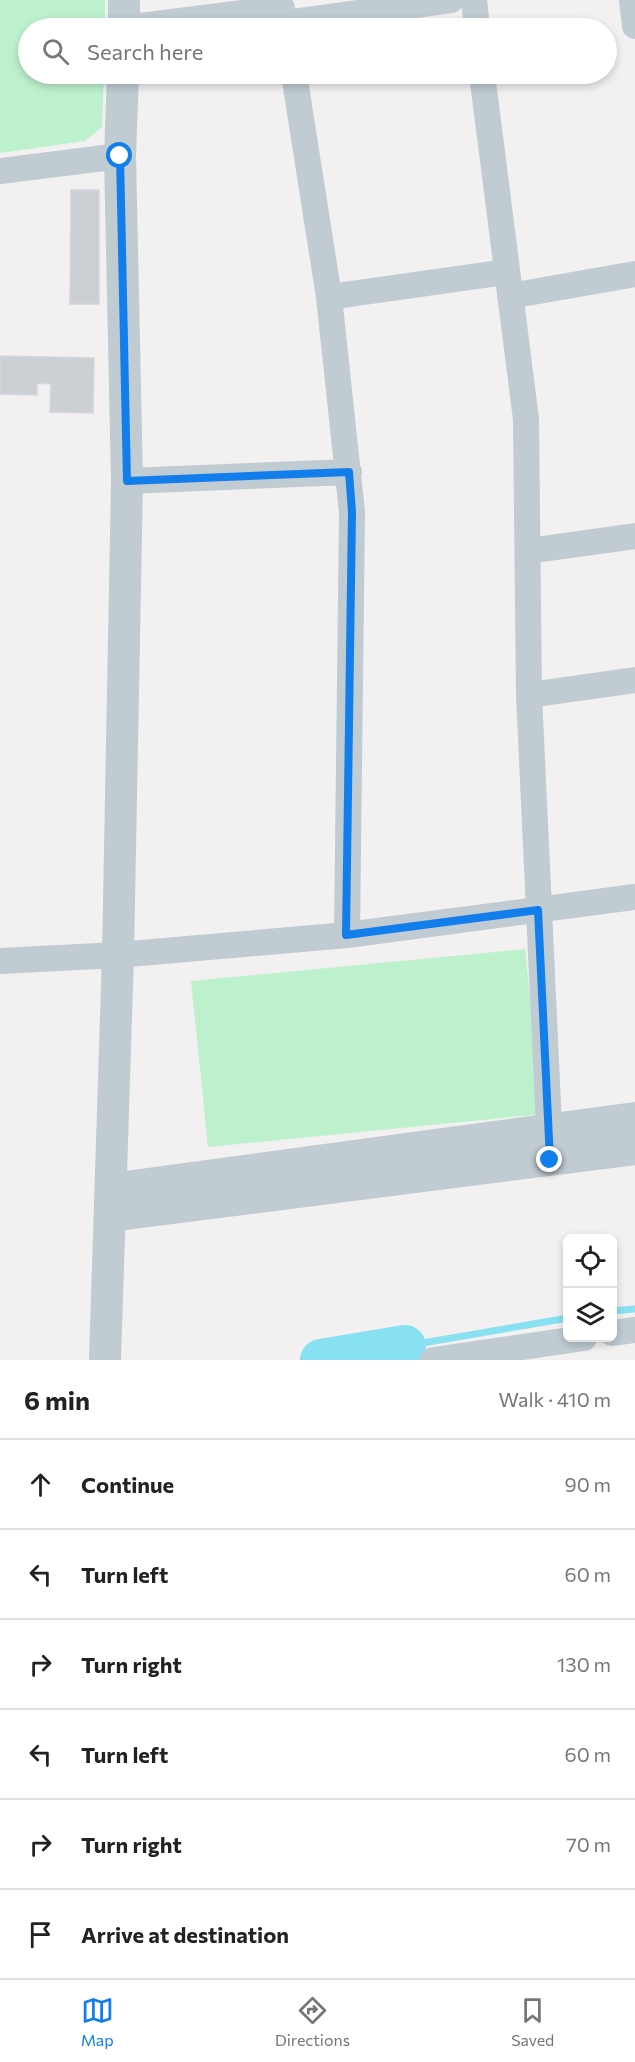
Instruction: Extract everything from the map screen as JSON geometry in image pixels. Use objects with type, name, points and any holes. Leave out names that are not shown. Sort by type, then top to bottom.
[{"type":"street","points":[[124,0],[124,18]]},
{"type":"street","points":[[247,18],[451,0]]},
{"type":"street","points":[[474,0],[476,18]]},
{"type":"street","points":[[632,0],[635,26]]},
{"type":"street","points":[[105,1360],[118,955],[127,481],[120,156],[123,84]]},
{"type":"street","points":[[296,84],[329,297],[352,512],[346,935]]},
{"type":"street","points":[[483,84],[526,418],[529,694],[549,1145]]},
{"type":"street","points":[[0,171],[120,156]]},
{"type":"street","points":[[329,297],[635,274]]},
{"type":"street","points":[[127,481],[349,472]]},
{"type":"street","points":[[528,551],[635,536]]},
{"type":"street","points":[[529,694],[635,680]]},
{"type":"street","points":[[0,961],[118,955],[346,935],[635,897]]},
{"type":"street","points":[[111,1203],[549,1145],[635,1118]]},
{"type":"street","points":[[549,1145],[635,1149]]},
{"type":"street","points":[[617,1332],[635,1330]]},
{"type":"street","points":[[433,1360],[563,1341]]},
{"type":"green space","points":[[0,0],[105,0],[105,18],[18,18],[18,84],[104,84],[102,127],[85,141],[0,153]]},
{"type":"green space","points":[[525,949],[542,1114],[208,1147],[191,981]]},
{"type":"building","points":[[71,190],[99,190],[99,304],[70,304]]},
{"type":"building","points":[[0,356],[94,358],[93,413],[50,412],[51,384],[37,383],[37,395],[0,394]]},
{"type":"waterway","points":[[617,1311],[635,1309]]},
{"type":"waterway","points":[[405,1346],[563,1319]]},
{"type":"waterway","points":[[321,1360],[405,1346]]},
{"type":"route","points":[[120,156],[127,481],[349,472],[352,512],[346,935],[538,910],[550,1160]]}]
